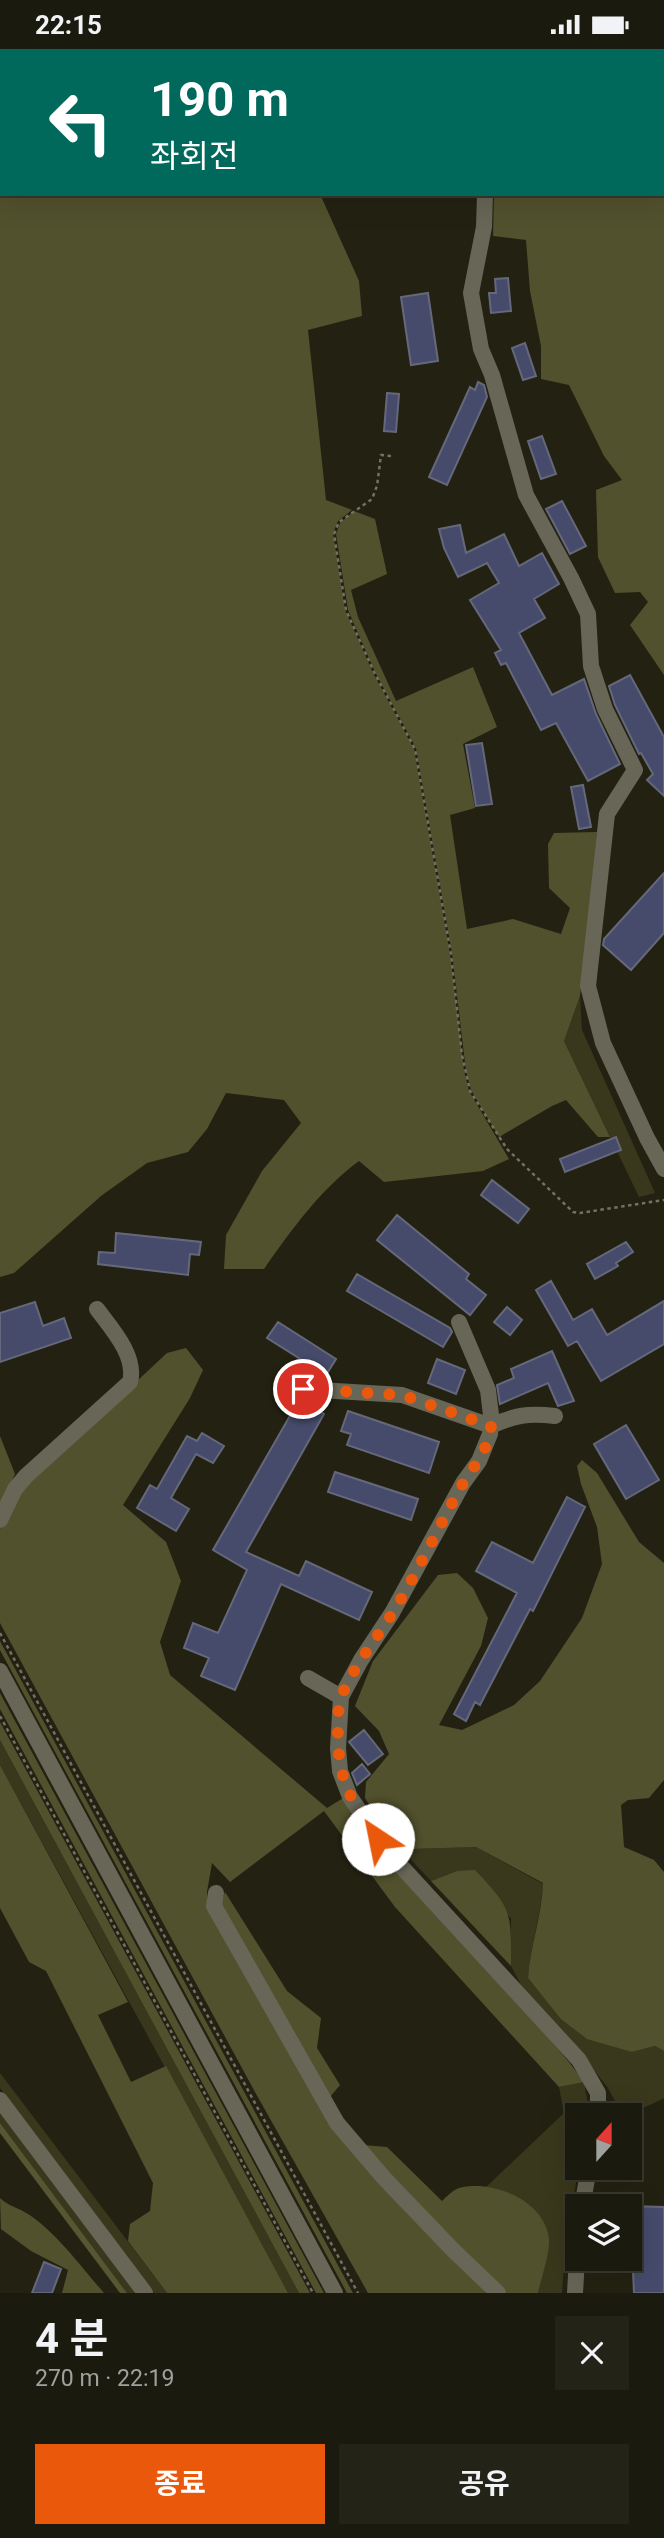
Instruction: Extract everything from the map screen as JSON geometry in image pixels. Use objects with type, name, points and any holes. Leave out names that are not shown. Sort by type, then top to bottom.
[{"type":"street","points":[[485,196],[484,227],[471,293],[481,349],[492,375],[526,495],[572,578],[588,614],[591,667],[606,709],[635,770],[607,814],[588,986],[603,1044],[647,1139],[664,1169]]},
{"type":"street","points":[[0,1520],[15,1489],[26,1476],[130,1382],[131,1366],[123,1347],[97,1310]]},
{"type":"street","points":[[459,1322],[488,1390],[490,1434],[479,1461],[463,1483],[392,1613],[361,1660],[341,1697],[338,1748],[340,1771],[350,1797],[388,1852],[415,1878],[579,2060],[598,2093],[598,2103]]},
{"type":"street","points":[[303,1389],[402,1395],[491,1426],[513,1416],[555,1416]]},
{"type":"street","points":[[0,1671],[155,1954],[335,2293]]},
{"type":"street","points":[[308,1678],[341,1697]]},
{"type":"street","points":[[216,1893],[214,1906],[337,2123],[384,2178],[498,2293]]},
{"type":"street","points":[[0,2100],[145,2293]]},
{"type":"street","points":[[575,2293],[576,2271]]},
{"type":"path","points":[[391,456],[381,455],[377,486],[372,499],[339,522],[334,534],[346,610],[374,672],[415,748],[451,954],[462,1055],[470,1091],[507,1149],[573,1212],[607,1210],[664,1200]]},
{"type":"path","points":[[0,1633],[358,2293]]},
{"type":"path","points":[[0,1716],[313,2293]]},
{"type":"shaded area","points":[[0,196],[321,196],[359,281],[362,316],[308,330],[326,500],[352,510],[338,521],[333,533],[345,610],[373,673],[414,749],[450,954],[464,1071],[469,1091],[509,1159],[483,1171],[384,1182],[359,1161],[319,1197],[264,1269],[224,1269],[226,1235],[262,1171],[301,1123],[284,1100],[226,1093],[207,1129],[188,1152],[147,1163],[101,1196],[14,1273],[0,1277]]},
{"type":"shaded area","points":[[494,196],[664,196],[664,675],[630,625],[648,602],[640,592],[615,593],[598,557],[596,490],[622,480],[604,456],[569,385],[541,379],[541,346],[530,291],[526,240],[493,236]]},
{"type":"shaded area","points":[[354,511],[375,519],[387,574],[351,590],[358,617],[396,701],[473,667],[497,727],[463,744],[475,808],[450,815],[467,929],[513,919],[561,934],[570,908],[549,888],[548,844],[554,833],[597,832],[580,996],[564,1041],[610,1137],[598,1137],[566,1100],[499,1137],[471,1090],[466,1071],[452,953],[416,748],[375,672],[348,610],[336,534],[340,523]]},
{"type":"shaded area","points":[[580,996],[582,1030],[655,1193],[639,1197],[564,1041]]},
{"type":"shaded area","points":[[186,1348],[203,1370],[190,1398],[123,1505],[166,1542],[181,1581],[160,1642],[170,1675],[327,1808],[345,1797],[584,2082],[559,2087],[395,1907],[324,1811],[230,1882],[212,1863],[207,1892],[208,1906],[325,2113],[490,2293],[368,2293],[255,2092],[0,1623],[0,1529],[14,1501],[29,1482],[167,1353]]},
{"type":"shaded area","points":[[0,1436],[15,1474],[0,1508]]},
{"type":"shaded area","points":[[582,1460],[597,1473],[639,1542],[664,1563],[664,1780],[649,1798],[628,1800],[621,1805],[624,1847],[654,1860],[664,1872],[664,2051],[655,2046],[632,2052],[587,2039],[561,2019],[528,1978],[543,1883],[476,1847],[411,1849],[386,1833],[365,1798],[366,1782],[389,1754],[379,1731],[355,1706],[373,1661],[438,1575],[457,1573],[473,1588],[488,1618],[481,1646],[439,1725],[462,1730],[514,1705],[540,1681],[582,1618],[602,1564],[597,1527],[577,1466]]},
{"type":"shaded area","points":[[0,1641],[353,2293],[347,2293],[0,1650]]},
{"type":"shaded area","points":[[0,1693],[324,2293],[316,2293],[0,1709]]},
{"type":"shaded area","points":[[0,1722],[310,2293],[299,2293],[0,1740]]},
{"type":"shaded area","points":[[0,1740],[299,2293],[288,2293],[0,1765]]},
{"type":"shaded area","points":[[0,1765],[128,2002],[98,2015],[131,2082],[166,2066],[288,2293],[167,2293],[128,2241],[130,2224],[150,2211],[153,2183],[46,1971],[29,1962],[0,1908]]},
{"type":"shaded area","points":[[386,1833],[411,1849],[476,1847],[543,1884],[528,1978],[541,1994],[632,2052],[655,2046],[664,2051],[664,2098],[642,2107],[642,2103],[616,2103],[608,2088],[576,2047],[522,1987],[511,1966],[511,1918],[457,1871],[431,1881]]},
{"type":"shaded area","points":[[475,1870],[497,1894],[507,1913],[511,1934],[511,1966],[431,1881],[457,1871]]},
{"type":"shaded area","points":[[225,1892],[287,1991],[321,2018],[317,2048],[340,2085],[330,2097],[221,1904]]},
{"type":"shaded area","points":[[0,2073],[167,2293],[154,2293],[0,2088]]},
{"type":"shaded area","points":[[584,2082],[588,2103],[565,2103],[565,2181],[576,2181],[574,2194],[565,2194],[562,2293],[538,2293],[549,2240],[486,2187],[564,2113],[559,2087]]},
{"type":"shaded area","points":[[0,2113],[135,2293],[127,2293],[0,2123]]},
{"type":"shaded area","points":[[0,2123],[127,2293],[120,2293],[0,2133]]},
{"type":"shaded area","points":[[363,2145],[387,2147],[442,2201],[459,2188],[472,2186],[501,2190],[528,2204],[538,2214],[549,2239],[538,2293],[504,2293]]},
{"type":"shaded area","points":[[0,2198],[49,2230],[104,2293],[62,2293],[68,2270],[31,2251],[1,2229]]},
{"type":"building","points":[[508,278],[511,311],[491,313],[489,293],[496,293],[495,279]]},
{"type":"building","points":[[428,293],[438,361],[411,365],[401,297]]},
{"type":"building","points":[[525,343],[536,376],[523,380],[512,348]]},
{"type":"building","points":[[478,382],[484,385],[487,397],[447,485],[429,477],[470,387],[475,390]]},
{"type":"building","points":[[387,393],[399,394],[396,432],[384,431]]},
{"type":"building","points":[[542,436],[556,474],[541,479],[528,441]]},
{"type":"building","points":[[562,501],[586,546],[570,554],[546,509]]},
{"type":"building","points":[[460,525],[466,553],[504,534],[519,566],[542,553],[559,584],[534,599],[545,618],[519,633],[552,695],[584,679],[596,714],[620,764],[588,781],[556,723],[541,730],[506,663],[501,665],[495,653],[501,650],[470,600],[499,583],[487,563],[458,577],[444,548],[439,529]]},
{"type":"building","points":[[630,675],[664,737],[664,796],[647,780],[653,774],[641,753],[639,754],[615,705],[609,686]]},
{"type":"building","points":[[482,743],[492,804],[476,806],[466,745]]},
{"type":"building","points":[[583,785],[591,827],[579,829],[571,787]]},
{"type":"building","points":[[664,873],[664,933],[631,970],[603,945],[604,939]]},
{"type":"building","points":[[616,1137],[621,1150],[565,1172],[560,1159]]},
{"type":"building","points":[[492,1180],[529,1209],[518,1223],[481,1195]]},
{"type":"building","points":[[397,1215],[469,1274],[466,1279],[486,1295],[470,1315],[377,1240]]},
{"type":"building","points":[[116,1233],[201,1242],[199,1255],[190,1254],[188,1275],[98,1264],[99,1252],[115,1253]]},
{"type":"building","points":[[626,1242],[633,1252],[616,1263],[618,1266],[595,1279],[587,1264]]},
{"type":"building","points":[[357,1274],[450,1328],[452,1332],[443,1347],[347,1291]]},
{"type":"building","points":[[551,1281],[573,1320],[592,1309],[607,1335],[664,1301],[664,1344],[601,1381],[577,1341],[568,1346],[536,1290]]},
{"type":"building","points":[[35,1302],[43,1326],[64,1318],[71,1338],[0,1362],[0,1313]]},
{"type":"building","points":[[507,1307],[522,1320],[510,1335],[494,1322]]},
{"type":"building","points":[[278,1322],[336,1359],[326,1375],[267,1338]]},
{"type":"building","points":[[552,1351],[574,1401],[558,1406],[548,1383],[500,1404],[497,1385],[514,1378],[511,1369]]},
{"type":"building","points":[[437,1359],[465,1370],[456,1394],[428,1383]]},
{"type":"building","points":[[299,1400],[324,1414],[246,1552],[299,1576],[306,1561],[372,1592],[359,1620],[281,1584],[235,1690],[201,1676],[209,1658],[184,1648],[193,1623],[218,1633],[247,1570],[213,1550]]},
{"type":"building","points":[[348,1411],[439,1442],[429,1473],[347,1445],[351,1434],[341,1431]]},
{"type":"building","points":[[626,1425],[659,1480],[626,1499],[594,1444]]},
{"type":"building","points":[[202,1433],[224,1446],[213,1463],[196,1454],[171,1498],[189,1509],[176,1531],[137,1508],[150,1485],[157,1489],[187,1436],[197,1441]]},
{"type":"building","points":[[335,1472],[418,1499],[411,1520],[328,1492]]},
{"type":"building","points":[[567,1497],[585,1507],[533,1611],[530,1609],[480,1705],[475,1702],[466,1721],[454,1714],[517,1593],[476,1571],[492,1542],[533,1563]]},
{"type":"building","points":[[364,1730],[383,1754],[368,1765],[349,1742]]},
{"type":"building","points":[[362,1764],[370,1774],[357,1785],[352,1773]]},
{"type":"building","points":[[642,2206],[664,2207],[664,2293],[634,2293],[633,2271],[642,2271]]},
{"type":"building","points":[[44,2262],[61,2269],[52,2293],[32,2293]]},
{"type":"route","points":[[303,1389],[402,1395],[491,1426],[479,1461],[463,1483],[392,1613],[361,1660],[341,1697],[338,1716],[340,1771],[350,1797],[378,1839]]}]
